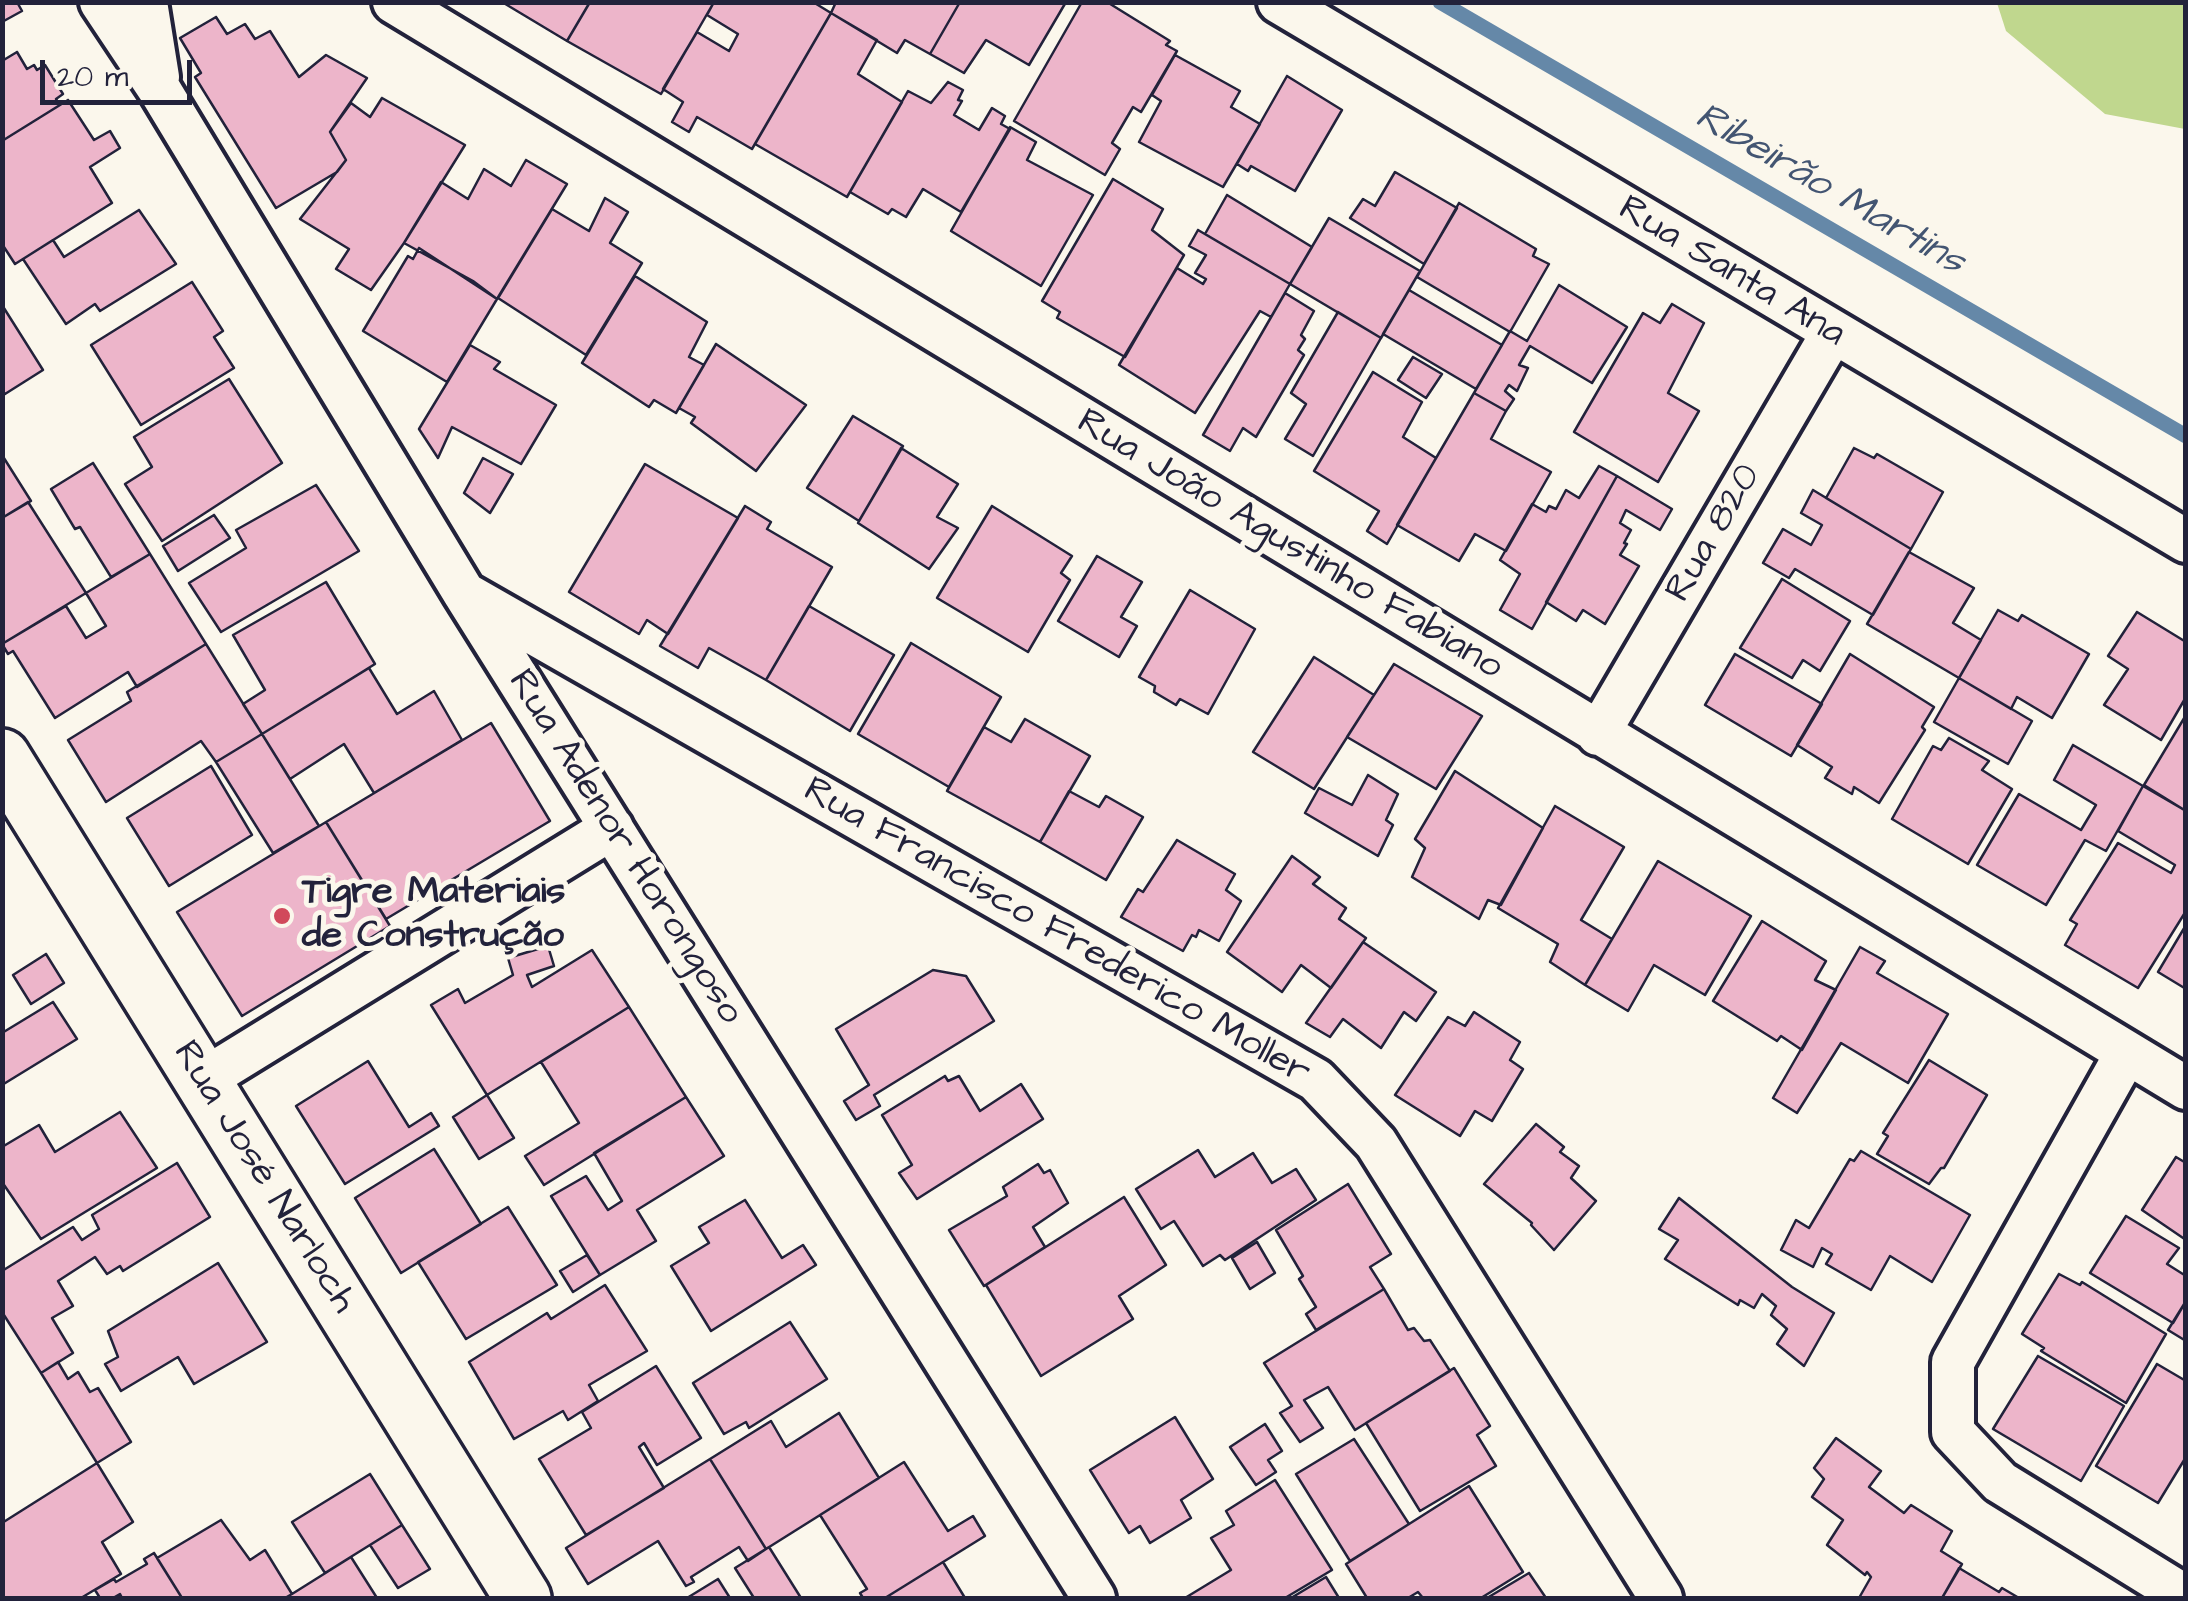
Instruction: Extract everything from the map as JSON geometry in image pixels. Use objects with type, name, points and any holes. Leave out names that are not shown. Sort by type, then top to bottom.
[{"type":"main road","name":"Rua José Narloch","points":[[2,758],[523,1598]]},
{"type":"street","name":"Rua Adenor Horongoso","points":[[101,2],[161,92],[464,593],[1094,1598]]},
{"type":"street","name":"Rua Adenor Horongoso","points":[[146,2],[161,92]]},
{"type":"street","name":"Rua João Agustinho Fabiano","points":[[394,2],[2186,1088]]},
{"type":"street","name":"Rua Santa Ana","points":[[1279,2],[2186,541]]},
{"type":"street","name":"Rua 820","points":[[1598,734],[1832,334]]},
{"type":"street","name":"Rua Francisco Frederico Moller","points":[[464,593],[1316,1080],[1376,1143],[1661,1598]]},
{"type":"street","points":[[203,1080],[612,828]]},
{"type":"street","points":[[2126,1054],[1953,1362],[1953,1432],[2000,1482],[2186,1596]]},
{"type":"green space","points":[[1997,3],[2185,3],[2185,129],[2105,114],[2006,31]]},
{"type":"building","points":[[2,2],[17,2],[22,11],[2,22]]},
{"type":"building","points":[[502,2],[590,2],[567,41]]},
{"type":"building","points":[[590,2],[714,2],[661,94],[567,41]]},
{"type":"building","points":[[714,2],[813,2],[831,13],[752,149],[697,117],[689,132],[672,122],[683,102],[663,89],[697,32],[729,51],[738,34],[707,15]]},
{"type":"building","points":[[836,2],[960,2],[930,54],[905,40],[897,53],[831,13]]},
{"type":"building","points":[[960,2],[1066,2],[1029,65],[986,40],[964,73],[930,54]]},
{"type":"building","points":[[1082,2],[1107,2],[1170,41],[1166,45],[1177,51],[1141,112],[1133,107],[1112,143],[1120,149],[1105,175],[1014,121]]},
{"type":"building","points":[[831,13],[877,40],[858,74],[902,102],[847,197],[755,144]]},
{"type":"building","points":[[216,17],[227,34],[245,24],[255,39],[270,31],[299,77],[326,55],[367,78],[330,132],[346,160],[337,172],[276,208],[195,77],[201,73],[180,38]]},
{"type":"building","points":[[17,52],[27,69],[34,65],[37,70],[45,65],[63,94],[56,99],[60,105],[2,141],[2,61]]},
{"type":"building","points":[[1175,55],[1240,91],[1231,107],[1260,124],[1223,187],[1139,142],[1161,101],[1152,95]]},
{"type":"building","points":[[1287,76],[1342,110],[1295,191],[1251,166],[1248,171],[1237,164]]},
{"type":"building","points":[[948,82],[963,90],[954,115],[979,130],[992,108],[1005,116],[1001,124],[1010,129],[961,212],[923,189],[906,217],[892,209],[888,214],[850,192],[908,91],[931,103]]},
{"type":"building","points":[[382,98],[465,145],[371,290],[336,269],[349,249],[300,219],[346,160],[330,132],[351,103],[370,117]]},
{"type":"building","points":[[68,100],[94,140],[110,131],[120,148],[90,167],[112,203],[15,264],[2,244],[2,141]]},
{"type":"building","points":[[1010,127],[1036,142],[1027,160],[1093,195],[1041,286],[951,231]]},
{"type":"building","points":[[526,160],[567,184],[497,299],[473,281],[404,243],[441,182],[468,199],[484,169],[511,186]]},
{"type":"building","points":[[1395,172],[1457,208],[1424,264],[1350,218],[1363,199],[1375,206]]},
{"type":"building","points":[[1113,179],[1163,209],[1152,230],[1184,255],[1125,357],[1057,318],[1060,312],[1042,301]]},
{"type":"building","points":[[1227,195],[1312,247],[1290,284],[1205,234]]},
{"type":"building","points":[[605,198],[628,212],[610,243],[642,263],[586,355],[498,298],[552,209],[589,231]]},
{"type":"building","points":[[1459,203],[1536,249],[1533,256],[1549,264],[1510,332],[1417,277]]},
{"type":"building","points":[[139,210],[176,264],[100,311],[95,304],[66,324],[23,259],[53,240],[64,257]]},
{"type":"building","points":[[1329,218],[1420,271],[1381,338],[1290,284]]},
{"type":"building","points":[[1198,230],[1290,284],[1271,317],[1260,311],[1195,413],[1119,365],[1177,268],[1203,284],[1206,279],[1195,273],[1206,255],[1189,246]]},
{"type":"building","points":[[419,248],[497,299],[447,382],[363,331],[408,256],[413,259]]},
{"type":"building","points":[[635,276],[707,322],[689,357],[704,365],[676,413],[654,400],[649,407],[582,363]]},
{"type":"building","points":[[192,282],[223,331],[214,337],[234,368],[141,425],[91,345]]},
{"type":"building","points":[[1559,285],[1627,327],[1592,383],[1530,346],[1519,365],[1528,368],[1517,391],[1509,385],[1505,391],[1514,399],[1506,411],[1474,393],[1510,331],[1527,341]]},
{"type":"building","points":[[1409,290],[1502,345],[1476,389],[1383,334]]},
{"type":"building","points":[[1285,293],[1314,311],[1301,335],[1305,339],[1298,350],[1304,355],[1256,437],[1243,428],[1230,451],[1203,435]]},
{"type":"building","points":[[1672,304],[1704,323],[1668,393],[1699,411],[1658,482],[1574,432],[1643,313],[1660,323]]},
{"type":"building","points":[[2,305],[43,370],[5,394],[2,390]]},
{"type":"building","points":[[1338,312],[1381,338],[1313,456],[1285,439],[1306,404],[1291,393]]},
{"type":"building","points":[[716,344],[806,405],[756,471],[691,423],[695,417],[679,408]]},
{"type":"building","points":[[470,345],[500,362],[494,369],[556,405],[521,464],[452,427],[438,458],[419,429]]},
{"type":"building","points":[[1413,357],[1442,374],[1426,398],[1398,380]]},
{"type":"building","points":[[1373,372],[1422,402],[1403,437],[1436,458],[1387,544],[1367,531],[1379,511],[1314,471]]},
{"type":"building","points":[[229,379],[282,463],[162,541],[125,484],[152,467],[134,437]]},
{"type":"building","points":[[1474,393],[1506,411],[1491,439],[1551,472],[1506,551],[1475,534],[1459,561],[1397,525]]},
{"type":"building","points":[[853,416],[903,446],[859,521],[807,488]]},
{"type":"building","points":[[901,448],[958,484],[937,517],[958,528],[929,569],[858,523]]},
{"type":"building","points":[[1854,448],[1874,458],[1877,454],[1943,492],[1911,549],[1826,498]]},
{"type":"building","points":[[2,455],[31,501],[2,518]]},
{"type":"building","points":[[483,458],[513,474],[490,513],[464,493]]},
{"type":"building","points":[[93,463],[150,554],[111,577],[51,489]]},
{"type":"building","points":[[645,464],[738,518],[668,634],[647,620],[639,634],[569,592]]},
{"type":"building","points":[[1599,466],[1617,476],[1532,629],[1500,610],[1520,574],[1500,560],[1532,504],[1546,512],[1549,506],[1556,509],[1566,490],[1579,498]]},
{"type":"building","points":[[1617,476],[1672,509],[1660,530],[1626,510],[1620,523],[1631,530],[1620,555],[1639,566],[1605,624],[1583,610],[1576,621],[1546,602]]},
{"type":"building","points":[[316,485],[359,551],[221,632],[189,583],[246,548],[236,530]]},
{"type":"building","points":[[1813,490],[1911,549],[1873,615],[1795,569],[1789,578],[1763,563],[1783,529],[1811,545],[1822,525],[1801,513]]},
{"type":"building","points":[[28,502],[86,593],[2,644],[2,518]]},
{"type":"building","points":[[745,506],[771,522],[767,529],[832,567],[766,680],[709,648],[698,668],[660,646]]},
{"type":"building","points":[[992,506],[1072,556],[1061,573],[1070,580],[1028,652],[937,598]]},
{"type":"building","points":[[214,515],[230,538],[178,571],[163,546]]},
{"type":"building","points":[[1909,552],[1974,588],[1953,623],[1981,640],[1959,678],[1867,624]]},
{"type":"building","points":[[150,554],[206,644],[137,687],[128,672],[55,718],[13,651],[8,654],[2,644],[66,606],[86,638],[106,626],[86,593]]},
{"type":"building","points":[[1097,556],[1142,582],[1121,617],[1137,626],[1119,657],[1058,621]]},
{"type":"building","points":[[1782,579],[1850,621],[1820,671],[1803,660],[1792,678],[1740,648]]},
{"type":"building","points":[[326,582],[375,664],[262,734],[243,704],[265,690],[233,635]]},
{"type":"building","points":[[1190,590],[1255,629],[1208,714],[1180,699],[1176,705],[1139,677]]},
{"type":"building","points":[[809,606],[894,655],[850,731],[766,680]]},
{"type":"building","points":[[1998,610],[2018,621],[2022,615],[2089,654],[2052,718],[2017,697],[2011,709],[1959,678]]},
{"type":"building","points":[[2137,612],[2186,642],[2186,697],[2161,740],[2104,705],[2128,669],[2108,656]]},
{"type":"building","points":[[911,643],[1001,697],[949,787],[858,734]]},
{"type":"building","points":[[206,644],[262,734],[216,762],[201,741],[106,802],[68,740],[131,701],[127,692]]},
{"type":"building","points":[[1735,654],[1822,704],[1791,756],[1705,705]]},
{"type":"building","points":[[1850,654],[1934,707],[1922,727],[1925,730],[1879,803],[1854,787],[1852,794],[1825,778],[1832,767],[1797,745]]},
{"type":"building","points":[[1314,657],[1374,695],[1314,789],[1253,752]]},
{"type":"building","points":[[1394,664],[1482,716],[1436,789],[1347,737]]},
{"type":"building","points":[[369,668],[397,714],[434,691],[462,740],[374,793],[344,744],[290,779],[262,734]]},
{"type":"building","points":[[1959,678],[2032,721],[2008,764],[1934,722]]},
{"type":"building","points":[[2186,715],[2186,811],[2144,785]]},
{"type":"building","points":[[1025,719],[1090,756],[1040,842],[947,791],[984,727],[1011,742]]},
{"type":"building","points":[[491,723],[550,821],[386,919],[326,822]]},
{"type":"building","points":[[262,734],[319,826],[273,853],[216,762]]},
{"type":"building","points":[[1949,738],[1989,761],[1982,770],[2012,789],[1968,864],[1892,819],[1933,746],[1941,750]]},
{"type":"building","points":[[2073,745],[2143,786],[2106,851],[2085,840],[2046,905],[1977,865],[2019,794],[2081,830],[2096,805],[2054,780]]},
{"type":"building","points":[[211,766],[252,835],[169,886],[127,818]]},
{"type":"building","points":[[1455,771],[1543,828],[1501,905],[1488,900],[1479,919],[1412,877],[1425,848],[1415,839]]},
{"type":"building","points":[[1368,775],[1398,794],[1386,820],[1393,825],[1378,856],[1305,813],[1319,788],[1352,805]]},
{"type":"building","points":[[2143,786],[2186,811],[2186,911],[2138,988],[2065,945],[2077,924],[2070,920],[2118,843],[2171,873],[2175,865],[2118,831]]},
{"type":"building","points":[[1069,791],[1099,807],[1106,796],[1143,817],[1106,880],[1040,842]]},
{"type":"building","points":[[1555,806],[1624,847],[1581,920],[1612,939],[1585,985],[1550,962],[1558,944],[1498,908]]},
{"type":"building","name":"Tigre Materiais de Construção","points":[[326,822],[390,926],[242,1016],[177,912]]},
{"type":"building","points":[[1177,840],[1235,874],[1226,890],[1241,901],[1219,941],[1199,930],[1183,951],[1121,917],[1138,889],[1143,892]]},
{"type":"building","points":[[1292,856],[1320,877],[1313,884],[1346,908],[1339,919],[1366,938],[1331,988],[1301,965],[1282,992],[1227,952]]},
{"type":"building","points":[[1658,861],[1751,916],[1705,995],[1654,965],[1628,1011],[1585,985]]},
{"type":"building","points":[[1762,921],[1826,961],[1815,980],[1836,990],[1802,1050],[1781,1036],[1777,1041],[1713,1001]]},
{"type":"building","points":[[2186,925],[2186,989],[2158,972]]},
{"type":"building","points":[[1363,942],[1436,992],[1416,1021],[1404,1012],[1381,1048],[1343,1019],[1330,1037],[1306,1023]]},
{"type":"building","points":[[548,946],[554,966],[527,975],[532,987],[592,950],[629,1007],[487,1095],[431,1005],[458,989],[465,1003],[513,975],[508,958]]},
{"type":"building","points":[[1860,947],[1885,961],[1877,973],[1948,1014],[1908,1083],[1841,1043],[1797,1113],[1773,1098]]},
{"type":"building","points":[[46,954],[64,983],[31,1004],[13,975]]},
{"type":"building","points":[[933,970],[966,976],[994,1021],[874,1095],[880,1106],[856,1120],[844,1101],[869,1085],[836,1029]]},
{"type":"building","points":[[53,1002],[77,1039],[2,1085],[2,1033]]},
{"type":"building","points":[[629,1007],[686,1097],[544,1185],[525,1156],[579,1123],[541,1062]]},
{"type":"building","points":[[1474,1012],[1520,1042],[1510,1060],[1523,1069],[1492,1121],[1475,1111],[1460,1136],[1395,1095],[1448,1017],[1465,1026]]},
{"type":"building","points":[[1929,1060],[1987,1095],[1944,1168],[1929,1184],[1877,1154],[1888,1136],[1883,1133]]},
{"type":"building","points":[[368,1061],[409,1127],[431,1113],[439,1126],[345,1184],[296,1106]]},
{"type":"building","points":[[945,1076],[948,1081],[959,1076],[980,1111],[1021,1084],[1043,1119],[917,1199],[899,1173],[912,1165],[882,1115]]},
{"type":"building","points":[[487,1095],[514,1138],[479,1159],[453,1117]]},
{"type":"building","points":[[686,1097],[724,1156],[637,1210],[656,1241],[600,1275],[551,1196],[586,1176],[608,1210],[622,1201],[594,1153]]},
{"type":"building","points":[[120,1112],[157,1168],[41,1239],[2,1182],[2,1147],[39,1125],[55,1152]]},
{"type":"building","points":[[1536,1124],[1564,1147],[1560,1152],[1579,1166],[1571,1178],[1596,1201],[1554,1250],[1532,1223],[1484,1184]]},
{"type":"building","points":[[434,1149],[481,1224],[401,1273],[355,1198]]},
{"type":"building","points":[[1198,1150],[1215,1177],[1253,1153],[1272,1183],[1296,1169],[1316,1200],[1225,1260],[1220,1255],[1203,1266],[1174,1221],[1161,1229],[1136,1189]]},
{"type":"building","points":[[1861,1151],[1970,1215],[1932,1282],[1890,1256],[1871,1290],[1826,1264],[1832,1254],[1822,1248],[1813,1267],[1781,1250],[1796,1220],[1809,1228],[1850,1159],[1854,1161]]},
{"type":"building","points":[[2176,1157],[2186,1163],[2186,1240],[2142,1210]]},
{"type":"building","points":[[177,1163],[210,1217],[123,1271],[120,1266],[107,1274],[95,1257],[58,1281],[73,1306],[52,1318],[73,1353],[41,1373],[2,1312],[2,1271],[73,1227],[82,1240],[99,1229],[92,1215]]},
{"type":"building","points":[[1038,1164],[1044,1173],[1050,1170],[1068,1203],[1033,1227],[1045,1247],[984,1286],[949,1230],[1007,1196],[1003,1187]]},
{"type":"building","points":[[1348,1184],[1391,1254],[1370,1267],[1384,1289],[1316,1330],[1306,1314],[1316,1307],[1276,1230]]},
{"type":"building","points":[[1124,1197],[1166,1265],[1119,1296],[1133,1319],[1041,1376],[986,1285]]},
{"type":"building","points":[[1679,1198],[1792,1287],[1834,1313],[1804,1366],[1777,1344],[1787,1329],[1771,1315],[1776,1306],[1762,1294],[1754,1308],[1740,1300],[1738,1305],[1665,1259],[1678,1240],[1659,1229]]},
{"type":"building","points":[[745,1200],[782,1258],[803,1245],[816,1265],[711,1331],[671,1266],[709,1243],[699,1227]]},
{"type":"building","points":[[508,1207],[557,1285],[466,1339],[418,1262]]},
{"type":"building","points":[[2126,1216],[2179,1248],[2167,1264],[2186,1276],[2186,1301],[2173,1323],[2090,1273]]},
{"type":"building","points":[[1257,1242],[1275,1273],[1250,1289],[1232,1258]]},
{"type":"building","points":[[587,1255],[600,1275],[573,1292],[560,1271]]},
{"type":"building","points":[[218,1263],[267,1342],[194,1384],[178,1357],[121,1391],[105,1364],[118,1357],[108,1331]]},
{"type":"building","points":[[2059,1274],[2080,1285],[2082,1282],[2166,1334],[2126,1403],[2041,1351],[2044,1348],[2022,1334]]},
{"type":"building","points":[[605,1285],[647,1351],[589,1385],[598,1401],[568,1420],[563,1411],[514,1439],[469,1362],[547,1313],[551,1319]]},
{"type":"building","points":[[1384,1289],[1408,1330],[1414,1328],[1424,1341],[1430,1340],[1450,1371],[1355,1430],[1328,1387],[1304,1400],[1323,1428],[1300,1442],[1280,1413],[1292,1406],[1264,1363]]},
{"type":"building","points":[[2186,1301],[2186,1341],[2168,1330]]},
{"type":"building","points":[[790,1322],[827,1379],[749,1428],[746,1422],[724,1434],[693,1383]]},
{"type":"building","points":[[2038,1356],[2124,1406],[2081,1481],[1993,1429]]},
{"type":"building","points":[[58,1362],[68,1379],[78,1372],[90,1392],[98,1388],[131,1442],[97,1463],[41,1373]]},
{"type":"building","points":[[2157,1364],[2186,1381],[2186,1457],[2158,1503],[2096,1466]]},
{"type":"building","points":[[656,1366],[701,1438],[657,1465],[644,1443],[639,1447],[664,1488],[586,1535],[539,1459],[591,1428],[582,1412]]},
{"type":"building","points":[[1454,1368],[1490,1426],[1477,1435],[1496,1466],[1420,1511],[1366,1423]]},
{"type":"building","points":[[839,1413],[879,1478],[766,1549],[710,1459],[771,1421],[786,1447]]},
{"type":"building","points":[[1175,1417],[1213,1479],[1181,1500],[1191,1518],[1150,1543],[1140,1526],[1129,1533],[1090,1470]]},
{"type":"building","points":[[1265,1424],[1282,1451],[1268,1460],[1276,1472],[1256,1485],[1230,1447]]},
{"type":"building","points":[[1836,1438],[1881,1471],[1869,1487],[1904,1513],[1911,1505],[1952,1531],[1941,1551],[1962,1564],[1942,1598],[1859,1598],[1871,1577],[1827,1545],[1843,1520],[1812,1497],[1824,1479],[1814,1468]]},
{"type":"building","points":[[1354,1439],[1409,1524],[1350,1561],[1296,1474]]},
{"type":"building","points":[[710,1459],[766,1549],[748,1561],[739,1547],[691,1577],[694,1582],[686,1586],[658,1541],[588,1584],[566,1548]]},
{"type":"building","points":[[904,1462],[948,1531],[973,1516],[985,1536],[885,1598],[863,1598],[860,1593],[867,1589],[820,1515]]},
{"type":"building","points":[[97,1463],[133,1522],[102,1542],[121,1574],[81,1598],[2,1598],[2,1523]]},
{"type":"building","points":[[370,1474],[402,1525],[325,1573],[292,1522]]},
{"type":"building","points":[[1275,1480],[1332,1570],[1285,1598],[1185,1598],[1231,1570],[1211,1538],[1234,1525],[1226,1511]]},
{"type":"building","points":[[1469,1486],[1523,1572],[1481,1598],[1423,1598],[1418,1592],[1408,1598],[1367,1598],[1346,1564]]},
{"type":"building","points":[[221,1520],[250,1560],[265,1550],[292,1594],[285,1598],[182,1598],[157,1558]]},
{"type":"building","points":[[402,1525],[430,1569],[398,1588],[370,1545]]},
{"type":"building","points":[[769,1547],[801,1598],[754,1598],[735,1568]]},
{"type":"building","points":[[154,1553],[182,1598],[122,1598],[120,1594],[100,1598],[95,1590],[147,1564],[144,1559]]},
{"type":"building","points":[[351,1557],[377,1598],[285,1598],[292,1594]]},
{"type":"building","points":[[943,1562],[965,1598],[885,1598]]},
{"type":"building","points":[[1959,1568],[1999,1592],[2002,1588],[2019,1598],[1942,1598]]},
{"type":"building","points":[[1529,1573],[1546,1598],[1487,1598]]},
{"type":"building","points":[[1326,1577],[1339,1598],[1291,1598]]},
{"type":"building","points":[[718,1579],[730,1598],[687,1598]]},
{"type":"waterway","name":"Ribeirão Martins","points":[[1440,2],[2186,436]]},
{"type":"place","name":"Tigre Materiais de Construção","points":[[282,916]]}]
